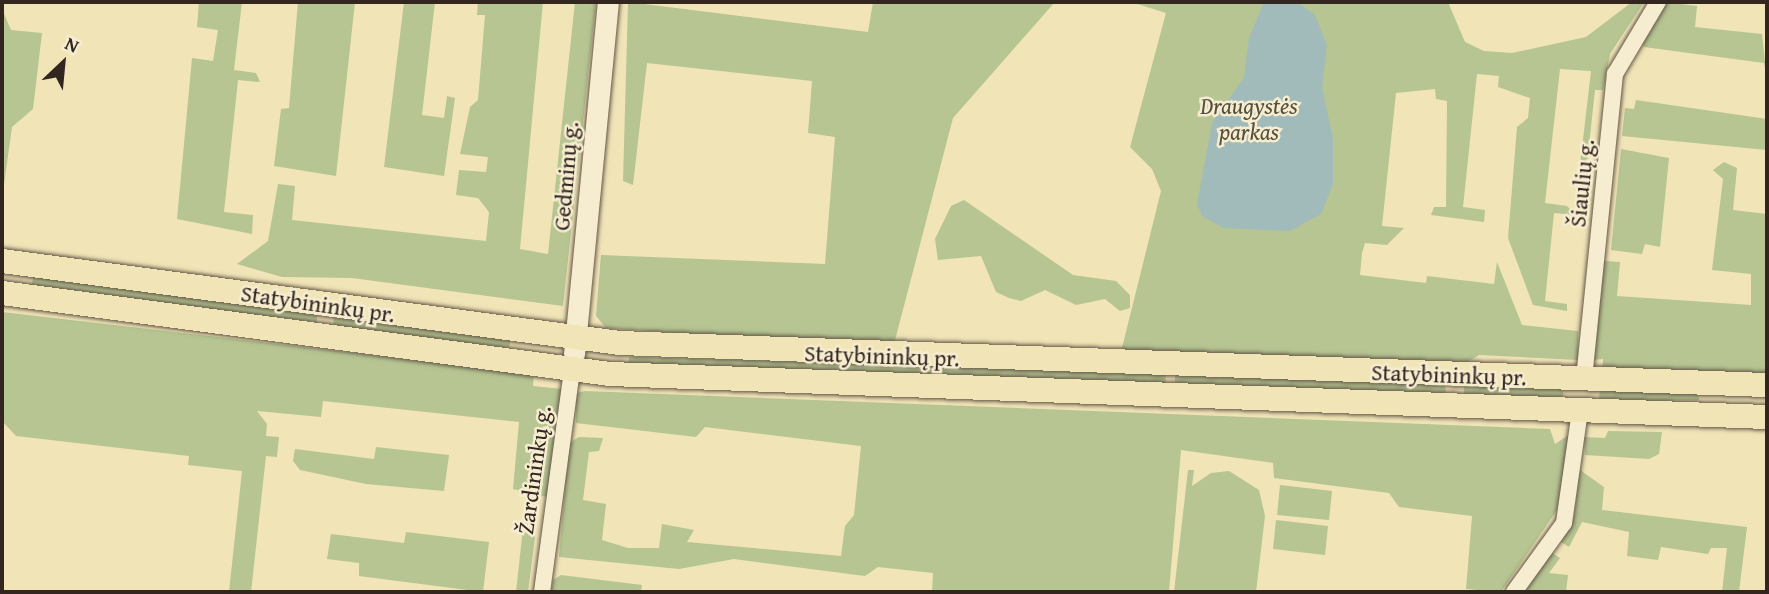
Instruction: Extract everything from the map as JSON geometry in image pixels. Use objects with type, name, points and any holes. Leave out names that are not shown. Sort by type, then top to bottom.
[{"type":"main road","name":"Statybininkų pr.","points":[[2,261],[320,304],[574,354],[786,352],[1767,385]]},
{"type":"main road","name":"Statybininkų pr.","points":[[2,293],[316,337],[574,354],[913,388],[1767,417]]},
{"type":"main road","points":[[316,337],[324,321],[320,304]]},
{"type":"main road","points":[[1455,405],[1448,390],[1456,375]]},
{"type":"main road","points":[[1710,416],[1720,400],[1712,383]]},
{"type":"street","name":"Gedminų g.","points":[[574,354],[608,2]]},
{"type":"street","name":"Šiaulių g.","points":[[1584,379],[1615,74],[1658,2]]},
{"type":"street","name":"Žardininkų g.","points":[[541,592],[574,354]]},
{"type":"street","points":[[1514,592],[1564,523],[1580,410]]},
{"type":"green space","points":[[199,2],[242,2],[234,70],[256,73],[260,82],[238,80],[224,212],[253,215],[252,234],[177,219],[192,58],[213,61],[218,30],[197,27]]},
{"type":"green space","points":[[298,2],[355,2],[336,176],[274,166],[281,109],[289,108]]},
{"type":"green space","points":[[404,2],[435,2],[422,115],[444,118],[447,96],[455,98],[444,176],[384,167]]},
{"type":"green space","points":[[478,2],[543,2],[520,249],[548,254],[575,2],[596,2],[563,306],[352,278],[282,277],[237,264],[268,241],[278,184],[295,186],[292,220],[486,241],[489,212],[478,198],[456,195],[459,170],[486,172],[488,157],[460,154],[470,107],[478,100],[485,15],[477,15]]},
{"type":"green space","points":[[628,2],[868,32],[873,2],[1055,2],[953,118],[893,348],[606,328],[596,316],[601,255],[825,264],[835,137],[808,133],[812,81],[647,63],[633,185],[623,181]]},
{"type":"green space","name":"Draugystės parkas","points":[[1131,2],[1448,2],[1465,42],[1484,51],[1512,53],[1586,37],[1632,2],[1644,2],[1610,54],[1603,90],[1595,90],[1585,183],[1578,182],[1591,71],[1560,69],[1545,203],[1567,206],[1576,215],[1554,213],[1545,301],[1567,304],[1567,311],[1533,305],[1508,238],[1517,127],[1528,118],[1530,98],[1498,87],[1499,76],[1477,74],[1463,207],[1485,210],[1484,222],[1431,215],[1434,207],[1446,207],[1447,101],[1436,99],[1435,89],[1396,93],[1382,226],[1404,228],[1387,245],[1365,243],[1362,253],[1360,275],[1426,283],[1427,276],[1494,284],[1497,262],[1522,325],[1578,331],[1578,360],[1479,355],[1454,370],[1120,356],[1161,191],[1152,169],[1130,147],[1166,13]]},
{"type":"green space","points":[[1666,2],[1697,6],[1695,27],[1762,34],[1767,80],[1764,63],[1644,47],[1640,41]]},
{"type":"green space","points":[[2,9],[11,30],[42,33],[33,109],[12,127],[3,192]]},
{"type":"green space","points":[[1636,100],[1767,119],[1767,150],[1622,136],[1625,108],[1634,109]]},
{"type":"green space","points":[[1621,149],[1669,158],[1660,247],[1645,244],[1642,254],[1611,250]]},
{"type":"green space","points":[[1724,162],[1737,168],[1733,210],[1767,214],[1767,379],[1602,374],[1603,359],[1591,360],[1604,261],[1620,262],[1617,296],[1751,305],[1751,274],[1712,270],[1723,179],[1713,170]]},
{"type":"green space","points":[[964,200],[1073,275],[1116,281],[1130,295],[1130,308],[1120,311],[1105,299],[1076,305],[1045,290],[1021,301],[1009,298],[996,292],[981,256],[938,260],[935,239],[951,206]]},
{"type":"green space","points":[[34,272],[317,314],[317,322],[31,289]]},
{"type":"green space","points":[[2,312],[534,374],[533,386],[562,389],[547,497],[513,489],[519,422],[323,401],[321,417],[257,411],[267,424],[266,436],[279,437],[277,457],[266,456],[251,592],[229,592],[242,471],[188,465],[189,456],[16,436],[2,421]]},
{"type":"green space","points":[[334,317],[511,338],[509,348],[333,327]]},
{"type":"green space","points":[[629,357],[1166,372],[1165,388],[628,366]]},
{"type":"green space","points":[[1175,372],[1445,384],[1446,397],[1175,388]]},
{"type":"green space","points":[[1464,385],[1564,386],[1562,401],[1464,395]]},
{"type":"green space","points":[[1600,387],[1698,393],[1699,400],[1599,402]]},
{"type":"green space","points":[[585,391],[1550,429],[1555,444],[1570,434],[1557,510],[1501,592],[1466,589],[1472,516],[1399,507],[1389,493],[1274,478],[1273,463],[1181,450],[1169,592],[932,592],[933,573],[878,567],[865,576],[734,559],[679,569],[559,557],[569,443],[579,437],[603,438],[599,451],[589,452],[583,500],[606,504],[602,540],[628,548],[659,548],[662,524],[694,530],[687,542],[841,556],[845,526],[854,515],[861,446],[705,427],[696,437],[576,423],[576,393]]},
{"type":"green space","points":[[1608,431],[1662,432],[1659,454],[1649,459],[1585,455],[1584,437],[1605,438]]},
{"type":"green space","points":[[376,447],[449,455],[444,491],[366,484],[300,470],[293,461],[295,449],[374,459]]},
{"type":"green space","points":[[1188,470],[1194,470],[1192,486],[1211,473],[1229,471],[1259,490],[1265,516],[1256,592],[1174,592]]},
{"type":"green space","points":[[1580,470],[1604,487],[1602,510],[1747,527],[1739,592],[1722,592],[1727,548],[1711,548],[1708,554],[1661,547],[1658,560],[1627,556],[1629,532],[1582,522],[1569,547],[1561,542],[1574,516]]},
{"type":"green space","points":[[1280,485],[1332,491],[1329,520],[1277,515]]},
{"type":"green space","points":[[525,510],[537,513],[535,537],[528,592],[516,592]]},
{"type":"green space","points":[[1276,520],[1328,526],[1325,555],[1273,549]]},
{"type":"green space","points":[[406,532],[489,542],[483,592],[359,576],[359,563],[327,559],[331,534],[404,543]]},
{"type":"green space","points":[[1552,553],[1560,558],[1549,573],[1568,575],[1566,592],[1523,592]]},
{"type":"green space","points":[[561,575],[642,585],[641,592],[551,592],[553,580]]},
{"type":"water","points":[[1264,2],[1297,2],[1315,15],[1327,45],[1322,87],[1333,139],[1333,184],[1321,214],[1290,231],[1223,228],[1202,216],[1197,204],[1212,123],[1244,77],[1249,38]]}]
